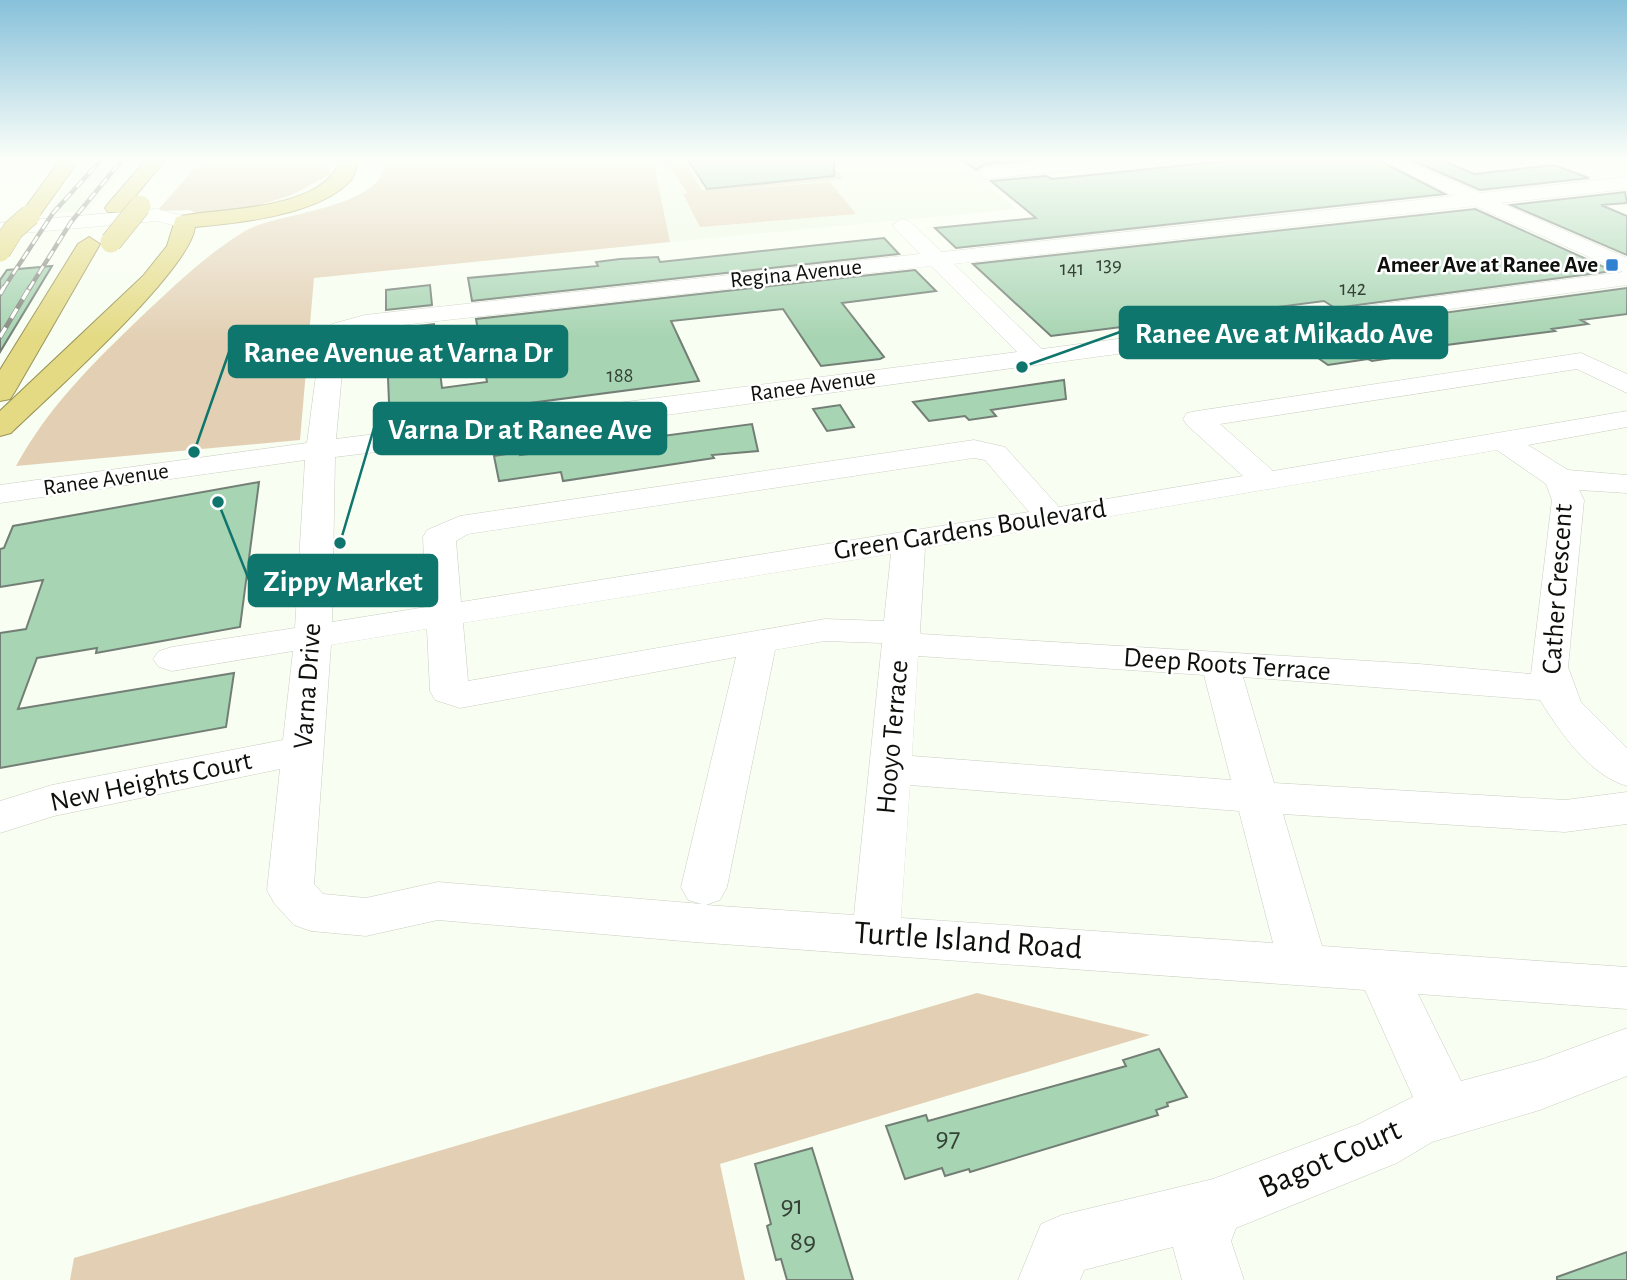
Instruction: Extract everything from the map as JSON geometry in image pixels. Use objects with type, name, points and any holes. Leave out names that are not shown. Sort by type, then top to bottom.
[{"type":"highway","points":[[100,243],[110,220]]},
{"type":"highway","points":[[0,393],[44,317],[100,243],[125,220]]},
{"type":"highway","points":[[0,427],[152,281],[173,254],[185,229],[184,222],[202,220]]},
{"type":"highway","points":[[0,251],[11,226]]},
{"type":"street","name":"Regina Avenue","points":[[341,329],[365,321],[1288,220]]},
{"type":"street","points":[[1524,220],[1627,266]]},
{"type":"street","points":[[11,226],[184,222]]},
{"type":"street","points":[[902,225],[1034,355]]},
{"type":"street","name":"Ranee Avenue","points":[[0,495],[322,449],[540,424],[1034,355],[1627,278]]},
{"type":"street","name":"Varna Drive","points":[[311,912],[290,890],[313,636],[322,449],[333,337],[341,329]]},
{"type":"street","points":[[1266,480],[1197,419],[1581,361],[1627,385]]},
{"type":"street","name":"Green Gardens Boulevard","points":[[172,659],[1051,518],[1627,419]]},
{"type":"street","name":"Cather Crescent","points":[[1500,439],[1560,479],[1568,500],[1549,667],[1551,688]]},
{"type":"street","points":[[444,615],[439,537],[460,526],[974,449],[995,453],[1051,518]]},
{"type":"street","points":[[1560,479],[1627,484]]},
{"type":"street","name":"Hooyo Terrace","points":[[876,934],[909,540]]},
{"type":"street","name":"Deep Roots Terrace","points":[[444,615],[449,691],[460,695],[825,630],[902,639],[1551,688]]},
{"type":"street","points":[[704,887],[758,641]]},
{"type":"street","points":[[1220,664],[1303,964]]},
{"type":"street","points":[[1551,688],[1585,733],[1627,771]]},
{"type":"street","name":"New Heights Court","points":[[0,817],[52,801],[304,750]]},
{"type":"street","points":[[890,769],[1257,797],[1565,816],[1627,808]]},
{"type":"street","name":"Turtle Island Road","points":[[311,912],[366,917],[438,901],[694,923],[1627,988]]},
{"type":"street","points":[[1381,971],[1447,1110]]},
{"type":"street","name":"Bagot Court","points":[[1049,1280],[1062,1245],[1213,1209],[1377,1144],[1412,1123],[1447,1110],[1540,1085],[1627,1052]]},
{"type":"street","points":[[1213,1209],[1201,1241],[1213,1280]]},
{"type":"shaded area","points":[[279,220],[665,220],[670,242],[314,278],[300,440],[16,466],[57,405],[106,351],[204,260],[245,231]]},
{"type":"shaded area","points":[[665,220],[903,220],[670,242]]},
{"type":"shaded area","points":[[696,220],[787,220],[700,227]]},
{"type":"shaded area","points":[[977,993],[1150,1035],[720,1164],[745,1280],[70,1280],[74,1258]]},
{"type":"building","points":[[1018,220],[1212,220],[956,248],[935,228]]},
{"type":"building","points":[[1377,220],[1499,220],[1613,271],[1335,308],[1324,301],[1051,336],[973,264]]},
{"type":"building","points":[[1545,220],[1627,220],[1627,255]]},
{"type":"building","points":[[884,238],[899,254],[472,301],[468,278],[598,266],[596,262],[620,259],[658,257],[660,262]]},
{"type":"building","points":[[52,266],[0,352],[0,280],[7,270]]},
{"type":"building","points":[[915,270],[936,291],[842,303],[884,357],[880,359],[821,366],[783,309],[671,321],[699,381],[438,415],[439,420],[390,426],[386,330],[434,324],[442,388],[487,382],[476,319]]},
{"type":"building","points":[[430,285],[432,305],[386,310],[386,290]]},
{"type":"building","points":[[1627,288],[1627,314],[1581,320],[1588,324],[1552,329],[1555,331],[1439,346],[1445,350],[1372,361],[1368,359],[1328,365],[1301,346],[1379,335],[1361,324]]},
{"type":"building","points":[[1064,380],[1066,399],[991,410],[996,416],[969,420],[965,416],[929,421],[913,402]]},
{"type":"building","points":[[840,405],[854,427],[827,431],[813,409]]},
{"type":"building","points":[[752,424],[758,451],[712,455],[714,458],[563,481],[561,472],[499,481],[494,456],[520,452],[520,455]]},
{"type":"building","points":[[259,482],[240,627],[96,653],[97,648],[37,658],[18,709],[234,673],[226,727],[0,768],[0,633],[26,629],[43,580],[0,587],[0,549],[4,548],[13,526]]},
{"type":"building","points":[[1159,1049],[1187,1097],[1167,1103],[1168,1106],[1156,1110],[1158,1115],[970,1172],[969,1169],[945,1176],[942,1168],[905,1179],[886,1126],[926,1115],[928,1121],[1126,1066],[1123,1060]]},
{"type":"building","points":[[812,1148],[853,1280],[787,1280],[781,1259],[776,1260],[767,1226],[771,1224],[755,1164]]},
{"type":"building","points":[[1627,1252],[1627,1280],[1557,1280],[1557,1277]]},
{"type":"railway","points":[[3,289],[49,220]]},
{"type":"railway","points":[[29,289],[73,220]]},
{"type":"railway","points":[[0,294],[4,287]]},
{"type":"railway","points":[[0,337],[30,287]]},
{"type":"place","name":"Ameer Ave at Ranee Ave","points":[[1612,265]]},
{"type":"place","name":"Ranee Ave at Mikado Ave","points":[[1022,367]]},
{"type":"place","name":"Ranee Avenue at Varna Dr","points":[[194,452]]},
{"type":"place","name":"Zippy Market","points":[[218,502]]},
{"type":"place","name":"Varna Dr at Ranee Ave","points":[[340,543]]}]
